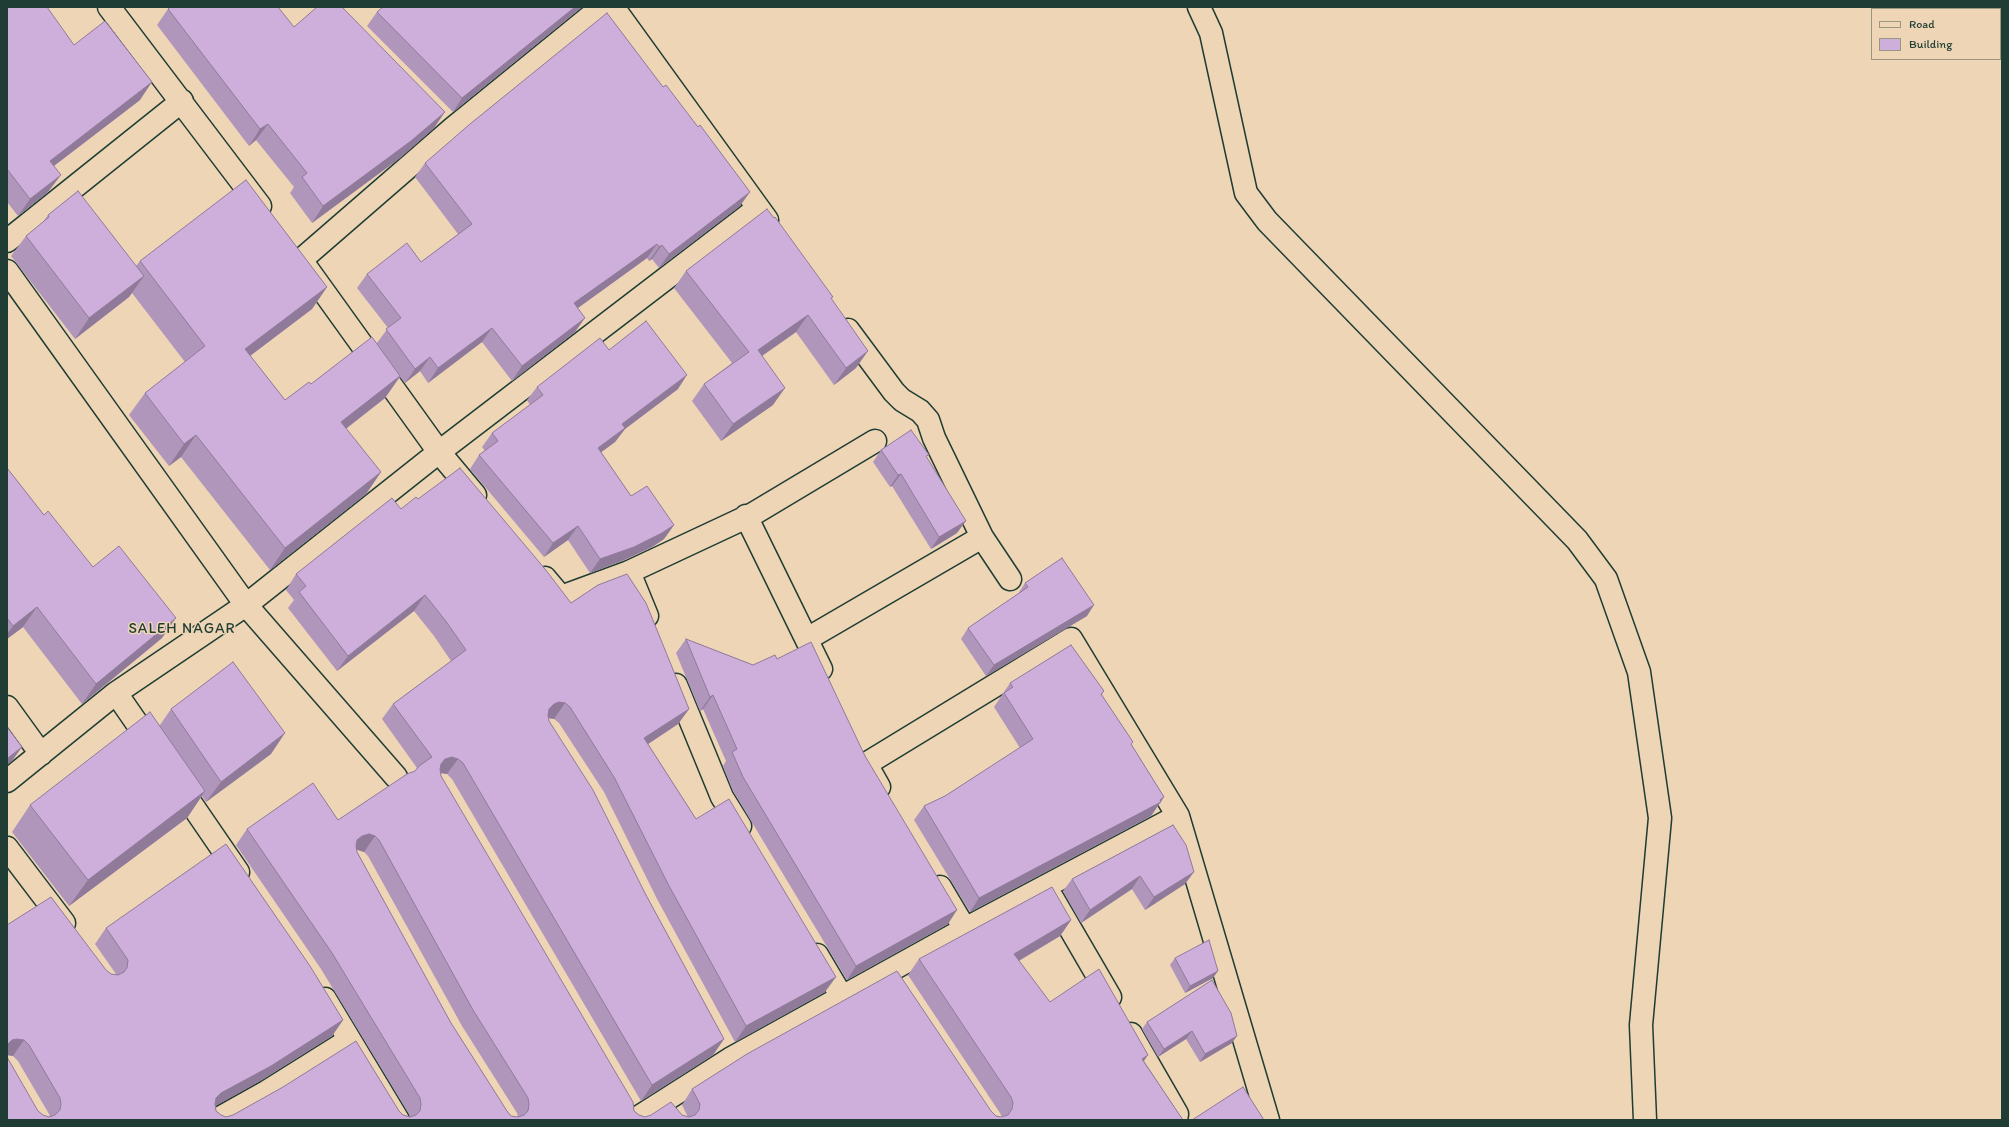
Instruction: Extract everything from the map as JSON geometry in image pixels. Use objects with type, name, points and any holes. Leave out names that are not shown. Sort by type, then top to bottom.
[{"type":"street","points":[[109,7],[182,101],[272,222]]},
{"type":"street","points":[[301,260],[452,129],[602,7]]},
{"type":"street","points":[[613,7],[777,233]]},
{"type":"street","points":[[1199,7],[1211,33],[1246,193],[1267,221],[1577,540],[1606,579],[1639,672],[1660,818],[1641,1025],[1645,1120]]},
{"type":"street","points":[[7,241],[182,101]]},
{"type":"street","points":[[435,112],[452,129]]},
{"type":"street","points":[[7,781],[116,693],[246,605],[439,452],[758,208]]},
{"type":"street","points":[[287,241],[439,452],[490,513]]},
{"type":"street","points":[[7,271],[246,605],[396,777]]},
{"type":"street","points":[[838,316],[894,392],[902,400],[920,411],[928,420],[934,438],[982,537],[1010,579]]},
{"type":"street","points":[[530,561],[561,598],[629,572],[746,516],[875,441]]},
{"type":"street","points":[[746,516],[830,687]]},
{"type":"street","points":[[807,638],[982,537]]},
{"type":"street","points":[[629,572],[656,638]]},
{"type":"street","points":[[866,764],[1071,639],[1178,816],[1268,1120]]},
{"type":"street","points":[[668,666],[722,797],[750,844]]},
{"type":"street","points":[[116,693],[248,886]]},
{"type":"street","points":[[7,707],[41,754]]},
{"type":"street","points":[[856,743],[889,804]]},
{"type":"street","points":[[625,1098],[636,1119],[726,1052],[842,997],[894,978],[965,929],[1178,816]]},
{"type":"street","points":[[7,848],[77,941]]},
{"type":"street","points":[[929,870],[965,929]]},
{"type":"street","points":[[1046,887],[1177,1114],[1176,1120]]},
{"type":"street","points":[[806,937],[842,997]]},
{"type":"street","points":[[314,981],[398,1120]]},
{"type":"street","points":[[216,1120],[266,1092],[349,1040]]},
{"type":"street","points":[[663,1100],[677,1120]]},
{"type":"building","points":[[7,7],[47,7],[74,45],[105,21],[152,82],[50,161],[61,175],[30,199],[7,169]]},
{"type":"building","points":[[170,7],[278,7],[294,27],[317,7],[342,7],[445,112],[411,141],[323,206],[302,177],[307,173],[268,124],[260,129],[168,9]]},
{"type":"building","points":[[383,7],[575,7],[462,98],[377,12]]},
{"type":"building","points":[[607,13],[663,87],[666,85],[698,127],[700,125],[750,192],[669,254],[662,245],[659,247],[657,244],[574,303],[585,318],[522,366],[492,328],[438,368],[430,357],[415,369],[386,329],[401,318],[367,274],[407,243],[421,262],[472,224],[425,163],[470,124]]},
{"type":"building","points":[[246,180],[327,287],[245,349],[285,400],[309,382],[311,384],[372,337],[400,376],[341,422],[381,472],[285,548],[196,435],[184,444],[145,393],[205,346],[140,261]]},
{"type":"building","points":[[78,191],[144,276],[89,318],[26,236],[49,217],[48,215]]},
{"type":"building","points":[[767,209],[774,218],[775,217],[833,297],[831,298],[868,351],[846,368],[808,315],[758,350],[785,388],[733,424],[704,384],[749,352],[686,271]]},
{"type":"building","points":[[646,321],[687,375],[622,424],[625,428],[598,448],[631,496],[647,486],[674,525],[662,533],[634,547],[600,559],[578,526],[553,543],[479,455],[498,441],[492,433],[543,395],[537,387],[600,338],[609,350]]},
{"type":"building","points":[[911,430],[929,455],[926,456],[966,521],[939,537],[901,474],[898,475],[881,450]]},
{"type":"building","points":[[7,468],[44,515],[48,511],[93,567],[119,546],[176,618],[96,684],[37,607],[13,626],[7,618]]},
{"type":"building","points":[[460,468],[545,569],[571,603],[598,585],[627,574],[646,603],[689,709],[644,738],[696,819],[729,799],[836,977],[746,1026],[668,884],[614,777],[570,707],[565,703],[559,702],[554,704],[549,709],[549,721],[593,790],[646,895],[724,1039],[652,1085],[463,763],[452,757],[445,759],[441,764],[441,776],[633,1102],[634,1111],[645,1117],[651,1115],[671,1102],[682,1115],[689,1117],[695,1115],[699,1110],[700,1104],[692,1089],[747,1054],[897,971],[991,1111],[996,1116],[1001,1117],[1008,1115],[1012,1109],[1013,1103],[1011,1097],[919,959],[1052,887],[1071,920],[1014,954],[1050,1002],[1099,969],[1148,1055],[1142,1059],[1183,1120],[7,1120],[7,1057],[38,1111],[49,1117],[55,1115],[60,1110],[61,1104],[60,1098],[29,1045],[24,1040],[17,1039],[12,1040],[7,1045],[7,925],[51,897],[106,970],[111,974],[118,975],[124,972],[127,968],[128,960],[106,928],[226,844],[310,966],[343,1020],[271,1066],[221,1093],[216,1098],[216,1111],[226,1117],[233,1115],[283,1087],[356,1041],[399,1111],[403,1115],[410,1117],[416,1115],[420,1111],[420,1098],[332,953],[247,829],[313,783],[338,820],[407,774],[415,771],[419,766],[432,757],[393,704],[466,650],[445,620],[425,595],[348,656],[299,592],[306,586],[296,574],[392,498],[401,509],[416,497],[418,499]],"holes":[[[369,834],[375,836],[379,840],[473,1010],[528,1098],[528,1111],[524,1115],[518,1117],[511,1116],[507,1111],[451,1023],[357,852],[357,840],[362,836]]]},
{"type":"building","points":[[1062,558],[1094,605],[994,665],[968,628],[1028,587],[1025,583]]},
{"type":"building","points":[[686,639],[753,665],[775,655],[777,659],[811,642],[865,756],[957,910],[856,966],[743,777],[732,752],[737,749],[713,695],[710,697]]},
{"type":"building","points":[[1071,645],[1104,691],[1101,694],[1133,742],[1131,744],[1164,797],[1160,800],[1161,802],[979,898],[924,806],[945,796],[1033,739],[1004,693],[1013,687],[1010,683]]},
{"type":"building","points":[[233,662],[285,733],[221,782],[171,709]]},
{"type":"building","points":[[150,712],[205,791],[88,880],[30,805]]},
{"type":"building","points":[[7,727],[22,747],[7,760]]},
{"type":"building","points":[[1173,825],[1186,845],[1194,872],[1154,897],[1140,876],[1090,910],[1072,879]]},
{"type":"building","points":[[1209,940],[1218,971],[1190,986],[1175,958]]},
{"type":"building","points":[[1212,980],[1231,1013],[1237,1036],[1205,1054],[1192,1031],[1164,1049],[1147,1022]]},
{"type":"building","points":[[1243,1087],[1264,1120],[1192,1120]]},
{"type":"district","name":"SALEH NAGAR","points":[[182,629]]}]
